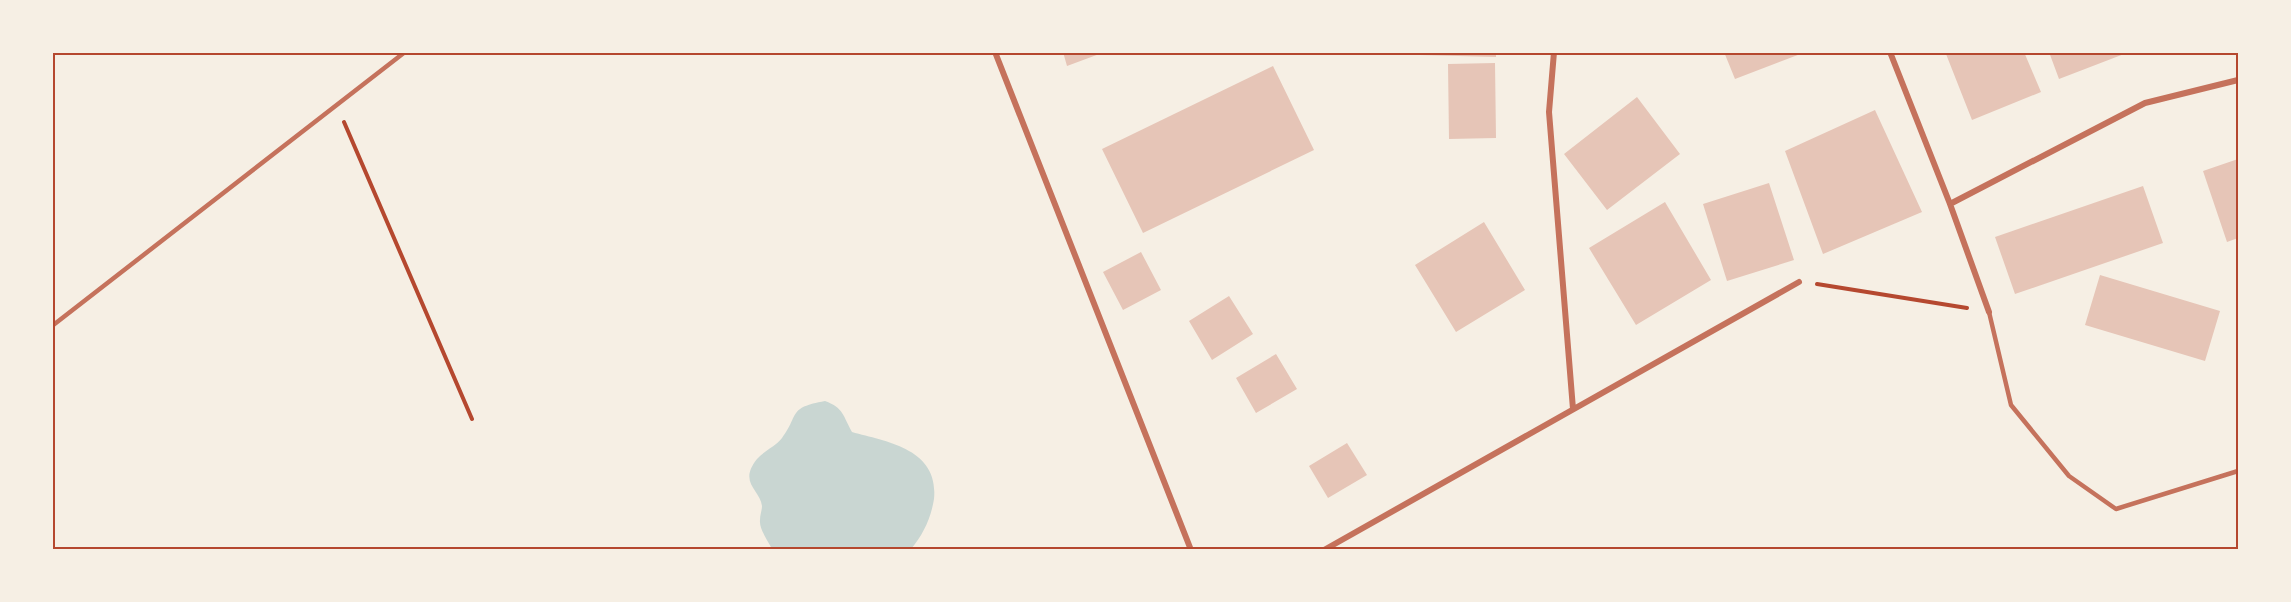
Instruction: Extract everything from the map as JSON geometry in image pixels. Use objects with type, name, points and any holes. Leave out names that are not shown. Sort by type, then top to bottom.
[{"type":"street","points":[[995,52],[1191,549]]},
{"type":"street","points":[[1554,52],[1550,112],[1573,409]]},
{"type":"street","points":[[1890,52],[1950,204],[1989,312]]},
{"type":"street","points":[[1950,204],[2145,103],[2238,80]]},
{"type":"street","points":[[1324,549],[1799,282]]},
{"type":"lane","points":[[52,326],[405,52]]},
{"type":"lane","points":[[1989,312],[2011,405],[2069,476],[2116,509],[2238,471]]},
{"type":"path","points":[[337,105],[472,419]]},
{"type":"path","points":[[1799,282],[1989,312]]},
{"type":"shaded area","points":[[825,401],[840,410],[852,432],[908,450],[920,458],[928,469],[933,482],[933,506],[926,526],[911,549],[772,549],[760,524],[762,506],[749,474],[757,459],[782,438],[799,409]]},
{"type":"building","points":[[1063,52],[1102,52],[1102,53],[1067,66]]},
{"type":"building","points":[[1420,52],[1496,52],[1496,57],[1420,55]]},
{"type":"building","points":[[1724,52],[1803,52],[1803,53],[1735,79]]},
{"type":"building","points":[[1949,52],[2024,52],[2041,92],[1972,120],[1946,54]]},
{"type":"building","points":[[2049,52],[2124,52],[2124,54],[2059,79]]},
{"type":"building","points":[[1495,63],[1496,138],[1449,139],[1448,64]]},
{"type":"building","points":[[1273,66],[1314,150],[1143,233],[1102,149]]},
{"type":"building","points":[[1637,97],[1680,154],[1607,210],[1564,154]]},
{"type":"building","points":[[1875,110],[1922,212],[1823,254],[1785,151]]},
{"type":"building","points":[[2238,159],[2238,238],[2227,242],[2203,171]]},
{"type":"building","points":[[1769,183],[1794,260],[1727,281],[1703,204]]},
{"type":"building","points":[[2143,186],[2163,243],[2015,294],[1995,237]]},
{"type":"building","points":[[1665,202],[1711,280],[1636,325],[1589,248]]},
{"type":"building","points":[[1484,222],[1525,290],[1456,332],[1415,265]]},
{"type":"building","points":[[1141,252],[1161,290],[1123,310],[1103,272]]},
{"type":"building","points":[[2100,275],[2220,311],[2205,361],[2085,325]]},
{"type":"building","points":[[1229,296],[1253,334],[1212,360],[1189,321]]},
{"type":"building","points":[[1276,354],[1297,389],[1256,413],[1236,378]]},
{"type":"building","points":[[1347,443],[1367,475],[1328,498],[1309,466]]}]
